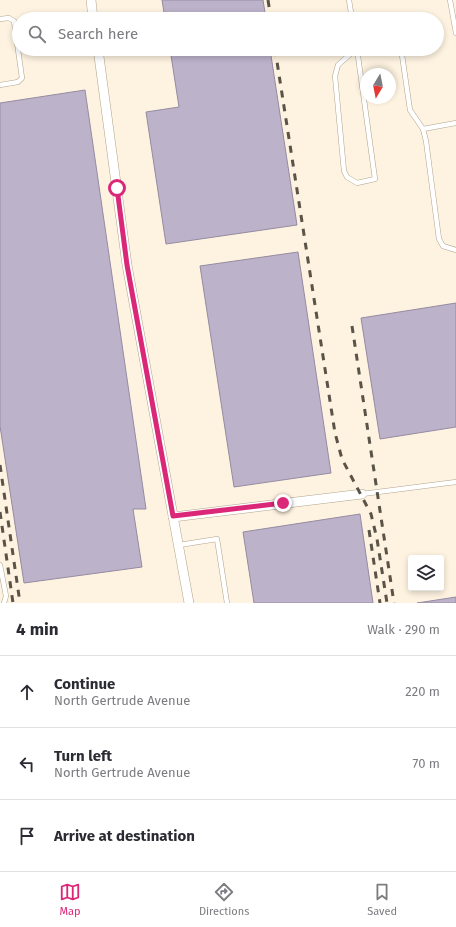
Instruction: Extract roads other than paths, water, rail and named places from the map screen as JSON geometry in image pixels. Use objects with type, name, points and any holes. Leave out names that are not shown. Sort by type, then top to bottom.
[{"type":"street","points":[[91,0],[92,12]]},
{"type":"street","points":[[99,56],[127,265],[189,603]]},
{"type":"street","points":[[173,516],[362,494]]},
{"type":"lane","points":[[349,0],[351,12]]},
{"type":"lane","points":[[450,0],[456,33]]},
{"type":"lane","points":[[0,19],[9,18],[12,20]]},
{"type":"lane","points":[[0,85],[18,82],[22,78],[20,56]]},
{"type":"lane","points":[[348,56],[338,65],[335,76],[344,171],[347,177],[357,183],[375,179],[357,56]]},
{"type":"lane","points":[[402,56],[410,110],[423,129],[426,141],[439,239],[443,246],[456,250]]},
{"type":"lane","points":[[423,129],[456,123]]},
{"type":"lane","points":[[362,494],[456,482]]},
{"type":"lane","points":[[178,545],[218,538],[227,603]]},
{"type":"lane","points":[[0,565],[6,596],[4,603]]},
{"type":"railway","points":[[268,0],[270,12]]},
{"type":"railway","points":[[276,56],[335,433],[342,459],[371,514],[377,539],[387,603]]},
{"type":"railway","points":[[352,326],[394,603]]},
{"type":"railway","points":[[0,465],[20,603]]},
{"type":"railway","points":[[0,512],[13,603]]},
{"type":"railway","points":[[369,530],[380,603]]}]
